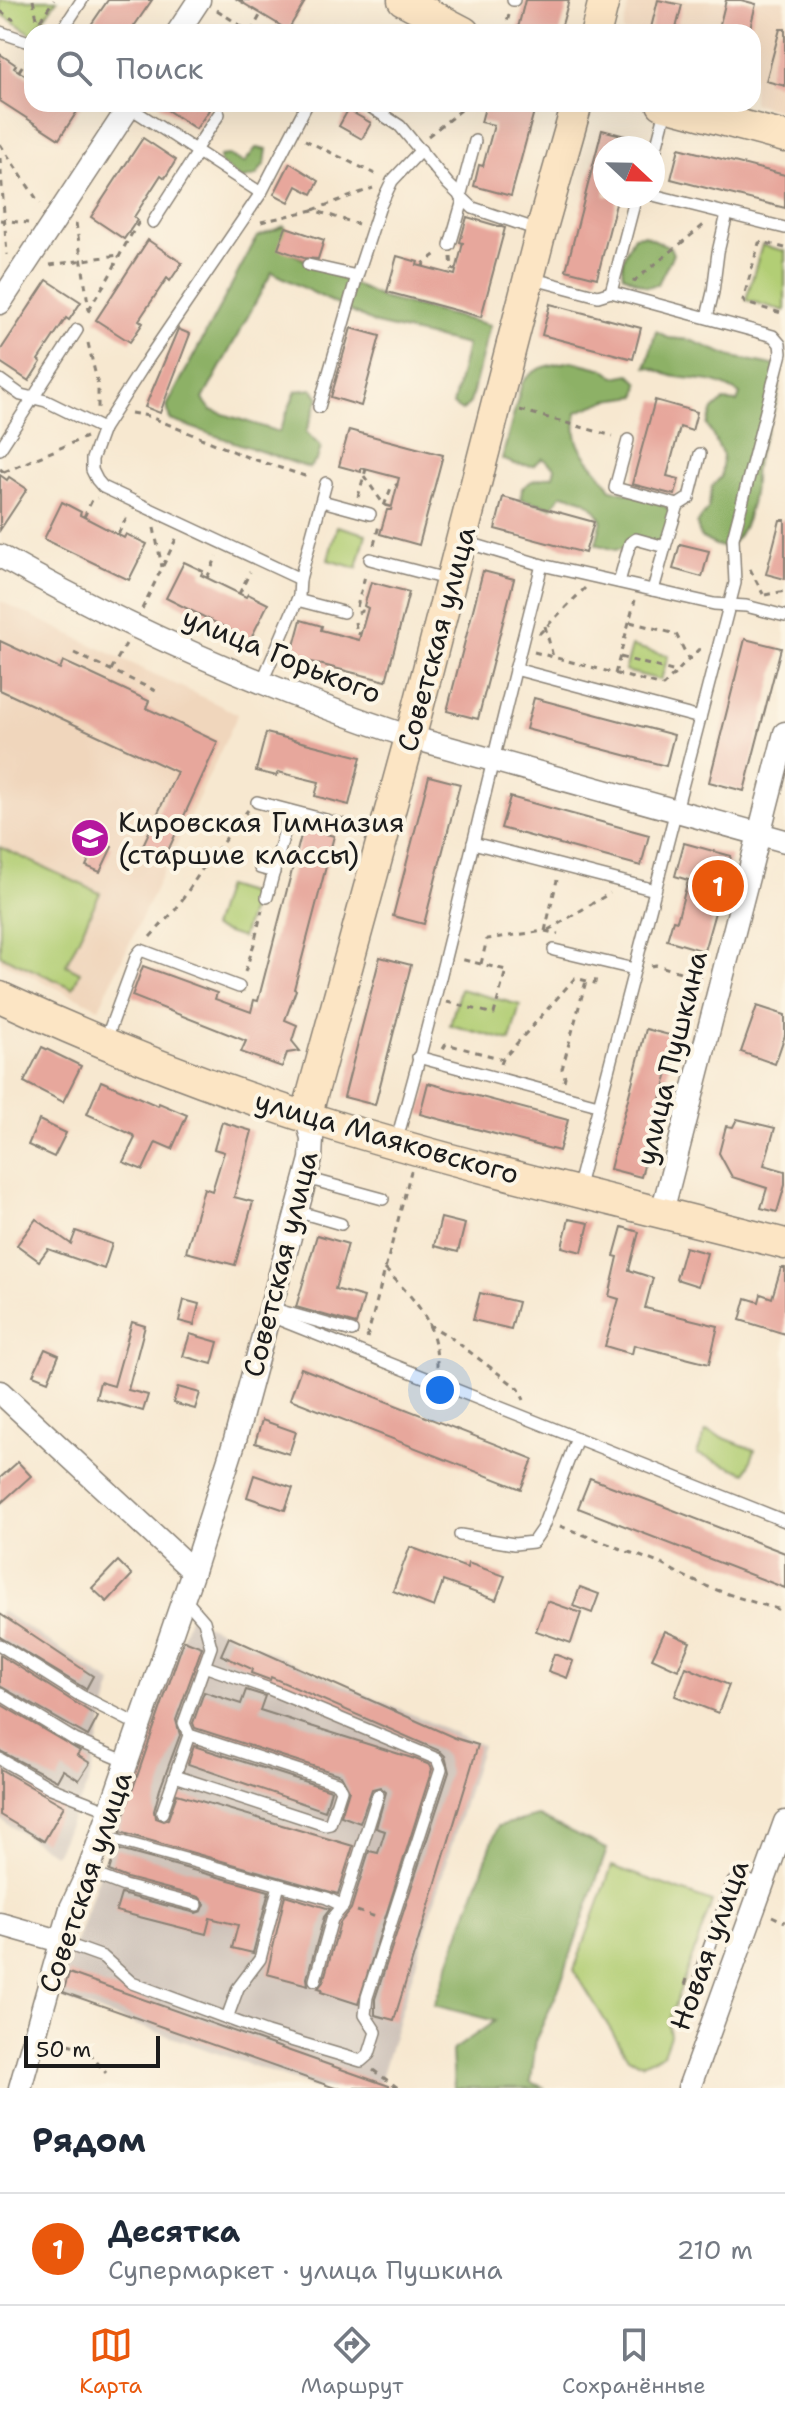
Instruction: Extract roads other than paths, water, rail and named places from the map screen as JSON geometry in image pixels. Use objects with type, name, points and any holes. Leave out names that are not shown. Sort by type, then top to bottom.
[{"type":"street","points":[[403,0],[449,24]]},
{"type":"street","points":[[598,24],[604,0]]},
{"type":"street","points":[[187,24],[208,5]]},
{"type":"street","points":[[0,303],[125,112]]},
{"type":"street","name":"Советская улица","points":[[20,2088],[60,1941],[140,1726],[235,1440],[311,1159],[312,1138],[306,1117],[384,835],[575,112]]},
{"type":"street","points":[[690,112],[785,137]]},
{"type":"street","name":"улица Горького","points":[[0,556],[134,626],[360,721],[785,841]]},
{"type":"street","name":"улица Пушкина","points":[[662,1212],[785,733]]},
{"type":"street","name":"улица Маяковского","points":[[0,997],[137,1058],[306,1117],[406,1147],[785,1244]]},
{"type":"street","points":[[0,1392],[193,1571]]},
{"type":"street","name":"Новая улица","points":[[689,2088],[785,1822]]},
{"type":"street","points":[[0,1924],[60,1941]]},
{"type":"lane","points":[[66,24],[82,0]]},
{"type":"lane","points":[[0,32],[24,40]]},
{"type":"lane","points":[[140,112],[261,193]]},
{"type":"lane","points":[[300,579],[103,487],[92,470],[92,459],[103,429],[261,193],[303,112]]},
{"type":"lane","points":[[380,112],[419,148],[473,208],[541,231]]},
{"type":"lane","points":[[658,136],[663,112]]},
{"type":"lane","points":[[153,222],[219,114]]},
{"type":"lane","points":[[450,245],[475,141]]},
{"type":"lane","points":[[319,407],[373,229],[392,181],[419,148]]},
{"type":"lane","points":[[665,198],[785,228]]},
{"type":"lane","points":[[615,293],[633,208]]},
{"type":"lane","points":[[707,317],[724,213]]},
{"type":"lane","points":[[308,265],[357,276]]},
{"type":"lane","points":[[529,278],[598,296],[615,293],[773,336],[780,344],[781,353],[733,538],[735,583],[577,1191]]},
{"type":"lane","points":[[0,449],[80,325]]},
{"type":"lane","points":[[0,380],[21,395],[46,401],[103,429]]},
{"type":"lane","points":[[628,440],[615,488],[678,505]]},
{"type":"lane","points":[[653,590],[678,505],[689,498],[700,454]]},
{"type":"lane","points":[[262,682],[297,600],[326,483]]},
{"type":"lane","points":[[322,501],[376,516]]},
{"type":"lane","points":[[619,582],[630,543],[636,539],[665,547]]},
{"type":"lane","points":[[461,541],[542,565],[714,604],[746,606],[785,616]]},
{"type":"lane","points":[[370,559],[451,580]]},
{"type":"lane","points":[[406,1147],[418,1057],[542,565]]},
{"type":"lane","points":[[297,600],[343,612]]},
{"type":"lane","points":[[515,669],[700,718]]},
{"type":"lane","points":[[257,802],[384,835]]},
{"type":"lane","points":[[267,897],[290,811]]},
{"type":"lane","points":[[473,843],[655,890]]},
{"type":"lane","points":[[260,868],[274,872]]},
{"type":"lane","points":[[105,1044],[141,950],[239,987]]},
{"type":"lane","points":[[554,950],[634,969]]},
{"type":"lane","points":[[418,1057],[598,1105]]},
{"type":"lane","points":[[306,1178],[383,1199]]},
{"type":"lane","points":[[296,1211],[341,1224]]},
{"type":"lane","points":[[269,1311],[352,1331]]},
{"type":"lane","points":[[269,1311],[363,1353],[785,1521]]},
{"type":"lane","points":[[460,1535],[514,1544],[533,1542],[545,1521],[577,1438]]},
{"type":"lane","points":[[162,1813],[189,1735],[184,1723],[211,1647],[204,1621],[183,1598]]},
{"type":"lane","points":[[0,1645],[81,1696],[140,1726]]},
{"type":"lane","points":[[60,1941],[103,1957],[132,1983],[267,2033],[361,2061],[369,2054],[376,2032],[365,2015],[367,1997],[441,1769],[437,1759],[267,1688],[204,1666]]},
{"type":"lane","points":[[0,1694],[75,1740],[127,1762]]},
{"type":"lane","points":[[175,1776],[325,1825],[330,1824],[341,1790],[337,1783],[189,1735]]},
{"type":"lane","points":[[0,1759],[51,1788],[110,1811]]},
{"type":"lane","points":[[315,1980],[332,1919],[343,1906],[378,1795]]},
{"type":"lane","points":[[101,1836],[327,1898],[343,1906]]},
{"type":"lane","points":[[88,1872],[124,1886],[197,1905]]},
{"type":"lane","points":[[700,1973],[733,1882],[741,1878],[762,1886]]},
{"type":"lane","points":[[227,2018],[238,1988],[260,1959],[279,1885]]},
{"type":"place","name":"Кировская Гимназия (старшие классы)","points":[[90,838]]},
{"type":"place","name":"Десятка","points":[[718,886]]}]
